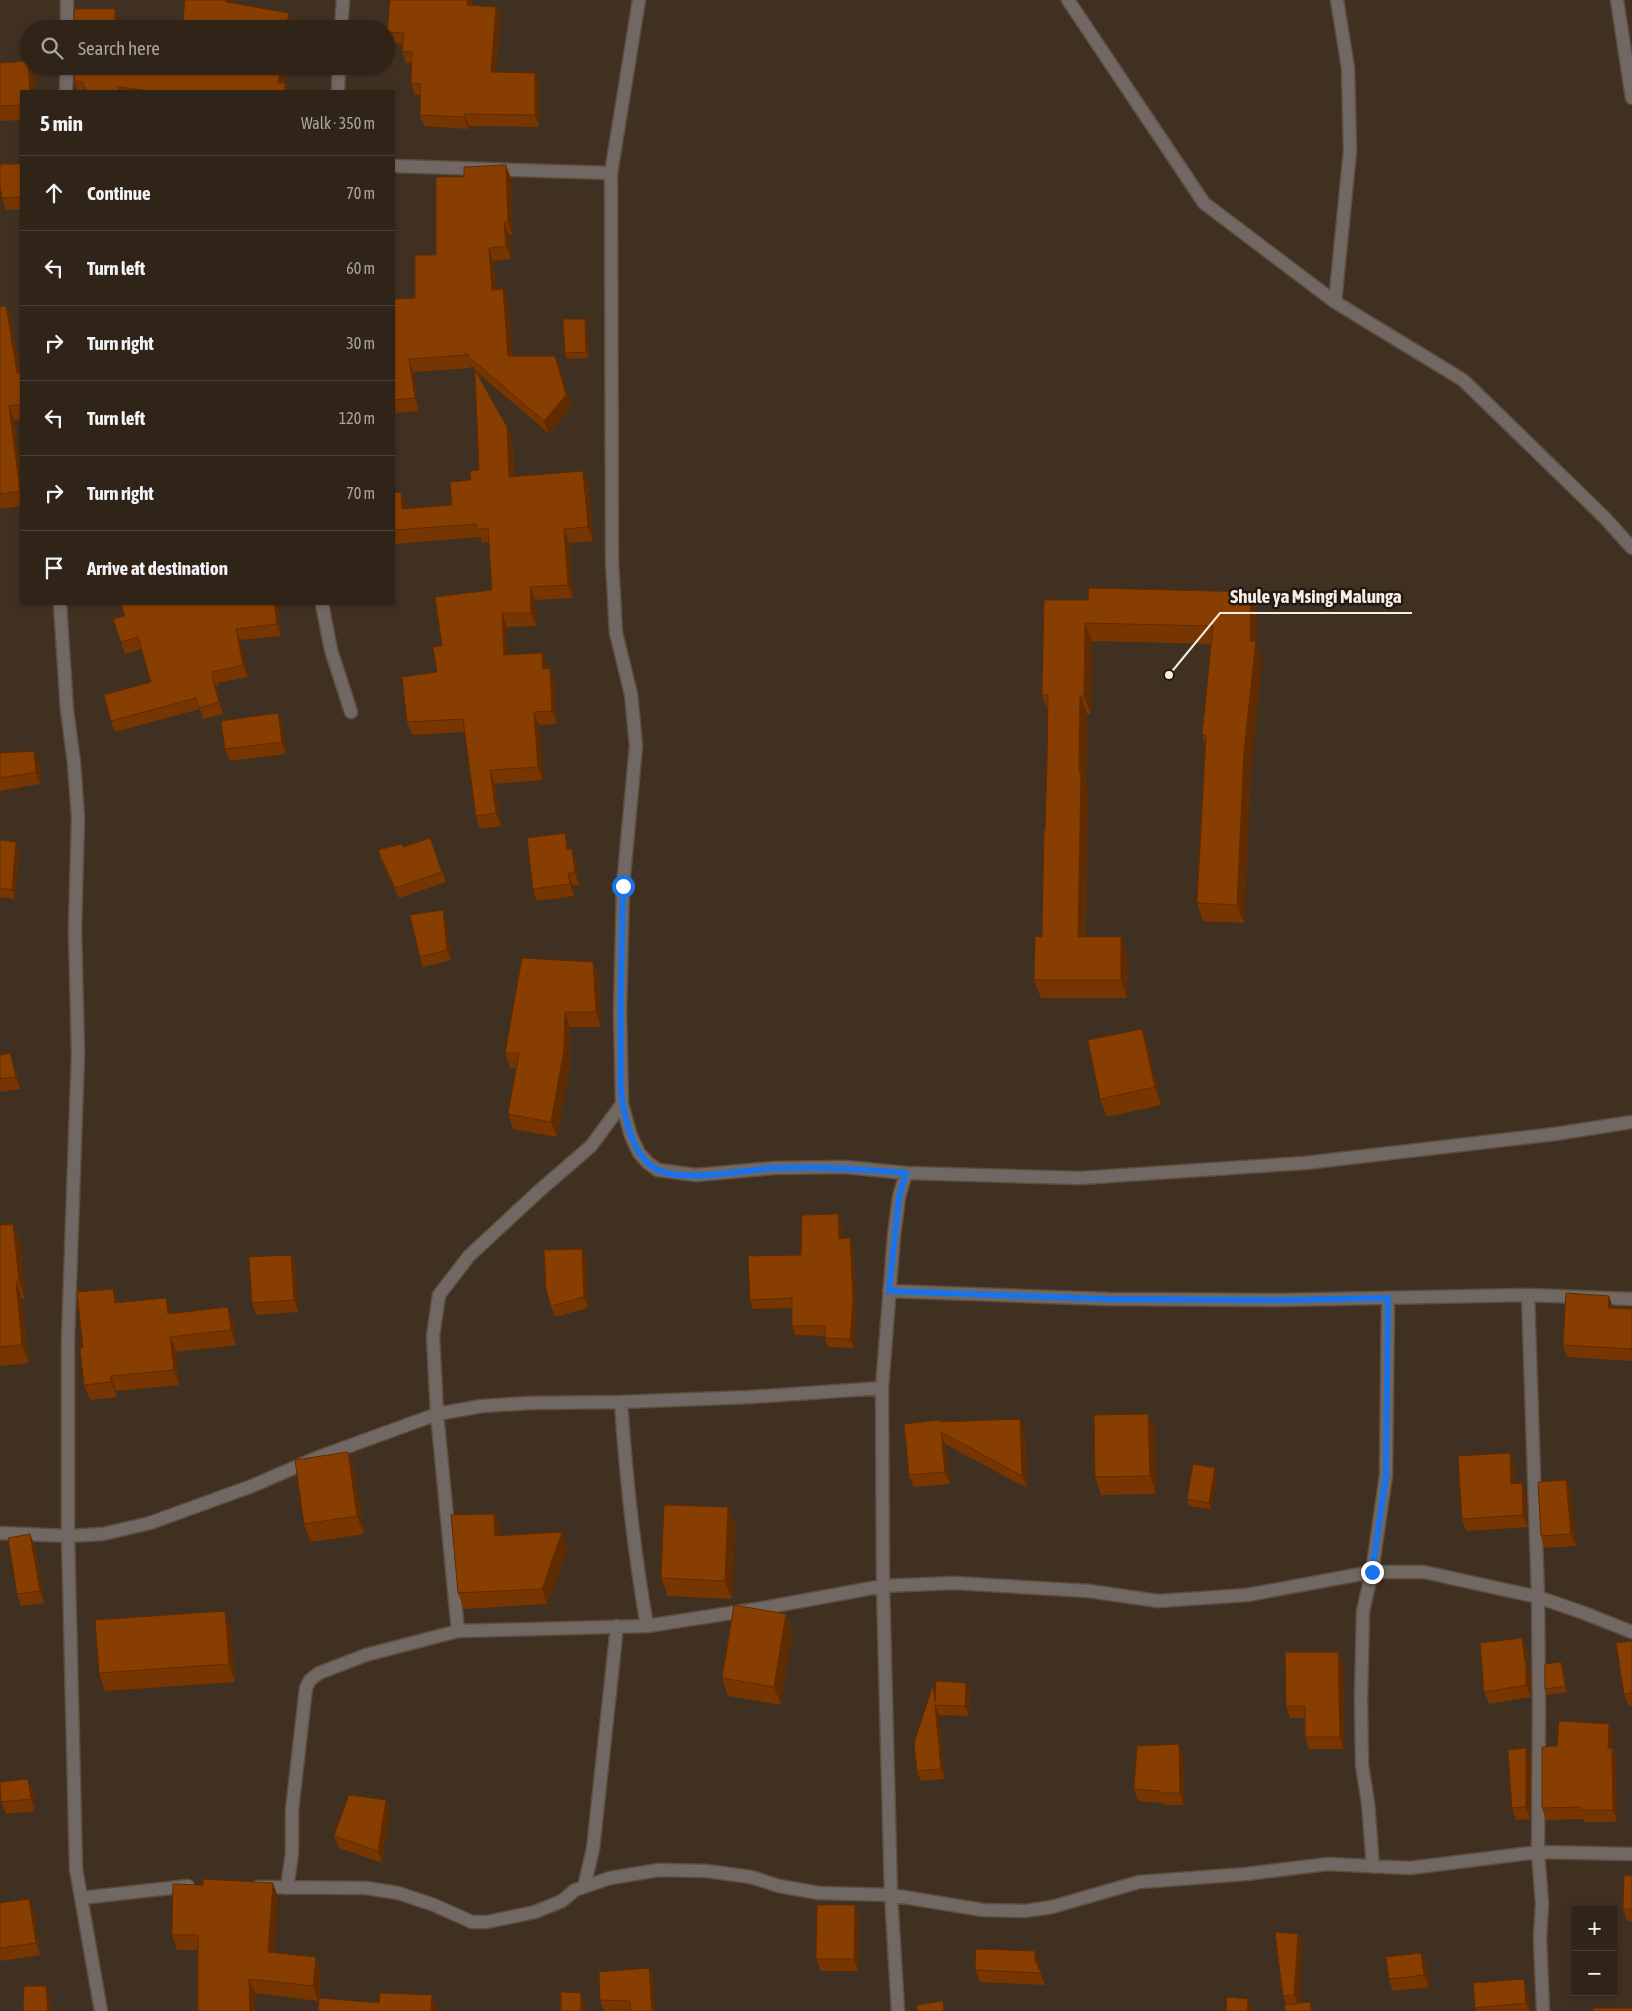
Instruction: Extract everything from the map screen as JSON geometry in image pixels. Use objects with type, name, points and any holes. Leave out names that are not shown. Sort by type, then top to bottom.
[{"type":"street","points":[[67,0],[67,20]]},
{"type":"street","points":[[342,20],[343,0]]},
{"type":"street","points":[[638,0],[611,173],[612,562],[616,633],[631,694],[636,746],[623,886],[620,1013],[622,1104],[639,1153],[658,1170],[696,1175],[774,1168],[845,1167],[906,1173],[1080,1178],[1305,1162],[1555,1134],[1632,1122]]},
{"type":"street","points":[[1068,0],[1204,203],[1335,302],[1462,380],[1604,517],[1632,548]]},
{"type":"street","points":[[1335,302],[1350,151],[1348,68],[1337,0]]},
{"type":"street","points":[[1617,0],[1632,98]]},
{"type":"street","points":[[66,75],[66,90]]},
{"type":"street","points":[[338,90],[339,75]]},
{"type":"street","points":[[395,166],[611,173]]},
{"type":"street","points":[[60,605],[67,710],[78,816],[76,929],[78,1054],[68,1338],[68,1536],[76,1869],[101,2011]]},
{"type":"street","points":[[322,605],[331,650],[351,712]]},
{"type":"street","points":[[458,1631],[437,1414],[433,1336],[439,1295],[469,1256],[591,1146],[622,1104]]},
{"type":"street","points":[[898,2011],[891,1895],[884,1586],[882,1388],[889,1291],[899,1197],[906,1173]]},
{"type":"street","points":[[889,1291],[1107,1299],[1280,1300],[1528,1295],[1632,1299]]},
{"type":"street","points":[[1528,1295],[1538,1597],[1540,1710],[1538,1852],[1542,1904],[1540,1938],[1543,2011]]},
{"type":"street","points":[[1373,1867],[1368,1803],[1362,1765],[1363,1611],[1372,1572],[1386,1475],[1388,1298]]},
{"type":"street","points":[[0,1534],[68,1536],[103,1534],[150,1523],[252,1486],[319,1456],[437,1414],[482,1406],[530,1402],[620,1402],[750,1397],[882,1388]]},
{"type":"street","points":[[620,1402],[636,1566],[647,1626]]},
{"type":"street","points":[[287,1888],[292,1854],[292,1810],[306,1688],[310,1680],[319,1673],[366,1655],[458,1631],[647,1626],[763,1608],[884,1586],[954,1582],[1090,1591],[1158,1601],[1248,1595],[1372,1572],[1424,1572],[1538,1597],[1632,1632]]},
{"type":"street","points":[[584,1887],[593,1849],[618,1626]]},
{"type":"street","points":[[241,1886],[366,1888],[398,1892],[472,1922],[488,1922],[535,1912],[562,1902],[575,1890],[610,1878],[659,1870],[706,1871],[751,1877],[779,1886],[819,1893],[891,1895],[983,1910],[1025,1911],[1052,1907],[1139,1882],[1246,1874],[1328,1864],[1410,1868],[1538,1852],[1632,1854]]},
{"type":"street","points":[[81,1898],[203,1885]]},
{"type":"building","points":[[185,0],[226,0],[226,2],[289,13],[288,20],[183,20]]},
{"type":"building","points":[[390,0],[468,0],[467,5],[496,7],[491,72],[535,73],[535,115],[464,114],[464,117],[420,115],[421,84],[411,83],[412,52],[402,51],[404,33],[395,32],[395,20],[388,20]]},
{"type":"building","points":[[74,9],[115,9],[115,20],[74,20]]},
{"type":"building","points":[[20,62],[20,75],[29,75],[30,90],[20,90],[20,105],[0,106],[0,63]]},
{"type":"building","points":[[75,75],[279,75],[278,83],[285,83],[285,90],[142,90],[119,87],[120,90],[86,90],[83,82],[74,81]]},
{"type":"building","points":[[0,164],[20,164],[20,197],[2,198]]},
{"type":"building","points":[[506,165],[508,222],[504,222],[506,246],[489,248],[492,290],[503,289],[508,356],[555,356],[566,395],[544,421],[465,353],[466,355],[409,359],[415,398],[395,400],[395,299],[415,298],[415,255],[436,255],[436,177],[464,177],[464,167]]},
{"type":"building","points":[[6,306],[17,373],[20,372],[20,404],[9,406],[20,491],[0,494],[0,307]]},
{"type":"building","points":[[563,319],[585,319],[586,352],[565,353]]},
{"type":"building","points":[[475,370],[507,427],[509,477],[583,471],[588,527],[564,529],[568,585],[530,587],[531,613],[502,613],[504,655],[542,653],[543,669],[550,668],[552,711],[534,712],[538,767],[490,770],[496,813],[476,816],[463,719],[407,722],[402,677],[437,672],[433,647],[442,646],[435,597],[492,590],[488,528],[477,530],[476,524],[395,530],[395,493],[401,492],[402,509],[452,505],[450,482],[471,480],[470,471],[479,470]]},
{"type":"building","points":[[1089,588],[1251,592],[1250,641],[1256,641],[1244,751],[1237,905],[1197,903],[1206,736],[1202,735],[1213,626],[1085,623],[1084,696],[1080,696],[1079,772],[1081,772],[1078,937],[1121,937],[1121,980],[1034,980],[1035,936],[1042,937],[1047,764],[1048,695],[1042,695],[1044,600],[1088,600]]},
{"type":"building","points":[[121,605],[274,605],[277,624],[236,629],[243,665],[212,672],[219,702],[199,708],[196,698],[111,721],[104,695],[151,682],[138,637],[121,642],[113,619],[125,616]]},
{"type":"building","points":[[278,713],[282,742],[225,749],[221,721]]},
{"type":"building","points":[[34,751],[36,772],[0,778],[0,753]]},
{"type":"building","points":[[565,833],[567,850],[572,849],[575,873],[568,873],[570,884],[533,889],[527,838]]},
{"type":"building","points":[[430,838],[442,872],[395,888],[378,850],[402,844],[403,847]]},
{"type":"building","points":[[0,840],[16,842],[12,890],[0,888]]},
{"type":"building","points":[[443,910],[447,950],[420,957],[410,915]]},
{"type":"building","points":[[522,958],[593,962],[596,1012],[565,1012],[564,1049],[551,1122],[508,1114],[519,1053],[505,1053]]},
{"type":"building","points":[[1142,1029],[1155,1087],[1100,1099],[1088,1040]]},
{"type":"building","points":[[10,1053],[16,1077],[0,1079],[0,1055]]},
{"type":"building","points":[[838,1214],[839,1239],[850,1238],[853,1299],[850,1339],[825,1338],[825,1326],[792,1326],[792,1298],[750,1300],[748,1256],[801,1255],[802,1215]]},
{"type":"building","points":[[13,1224],[19,1281],[16,1282],[22,1345],[0,1347],[0,1225]]},
{"type":"building","points":[[582,1249],[584,1297],[551,1306],[546,1289],[544,1250]]},
{"type":"building","points":[[291,1255],[294,1300],[252,1303],[249,1257]]},
{"type":"building","points":[[113,1289],[115,1303],[166,1298],[168,1314],[228,1307],[231,1330],[170,1337],[174,1370],[111,1376],[111,1382],[84,1385],[80,1348],[83,1348],[77,1292]]},
{"type":"building","points":[[1566,1293],[1609,1296],[1608,1308],[1632,1309],[1632,1349],[1563,1345]]},
{"type":"building","points":[[1148,1414],[1150,1476],[1095,1477],[1094,1415]]},
{"type":"building","points":[[1020,1419],[1022,1476],[941,1432],[945,1472],[909,1475],[904,1424],[940,1420],[940,1422]]},
{"type":"building","points":[[348,1452],[357,1516],[304,1524],[295,1460]]},
{"type":"building","points":[[1510,1453],[1511,1484],[1522,1483],[1523,1515],[1462,1519],[1458,1456]]},
{"type":"building","points":[[1193,1464],[1215,1468],[1209,1503],[1187,1499]]},
{"type":"building","points":[[1566,1480],[1571,1534],[1541,1536],[1538,1482]]},
{"type":"building","points":[[664,1505],[728,1507],[725,1581],[661,1578]]},
{"type":"building","points":[[494,1514],[495,1536],[562,1532],[542,1589],[458,1593],[451,1515]]},
{"type":"building","points":[[30,1534],[40,1591],[17,1594],[8,1538]]},
{"type":"building","points":[[734,1605],[786,1614],[774,1687],[722,1678]]},
{"type":"building","points":[[225,1611],[229,1664],[99,1673],[95,1620]]},
{"type":"building","points":[[1522,1638],[1526,1661],[1526,1685],[1484,1692],[1480,1643]]},
{"type":"building","points":[[1632,1641],[1632,1693],[1624,1694],[1616,1643]]},
{"type":"building","points":[[1285,1652],[1338,1652],[1340,1737],[1305,1737],[1305,1706],[1286,1706]]},
{"type":"building","points":[[1561,1662],[1565,1686],[1545,1689],[1545,1664]]},
{"type":"building","points":[[936,1681],[966,1683],[965,1706],[935,1705],[941,1769],[917,1771],[914,1743],[933,1685],[935,1702]]},
{"type":"building","points":[[1559,1721],[1609,1724],[1608,1748],[1612,1748],[1613,1810],[1580,1810],[1580,1807],[1542,1808],[1542,1747],[1557,1746]]},
{"type":"building","points":[[1179,1744],[1180,1793],[1160,1793],[1160,1791],[1134,1789],[1137,1746]]},
{"type":"building","points":[[1526,1748],[1526,1807],[1512,1808],[1508,1750]]},
{"type":"building","points":[[28,1779],[31,1799],[1,1802],[0,1782]]},
{"type":"building","points":[[349,1795],[386,1800],[378,1851],[334,1836]]},
{"type":"building","points":[[1624,1875],[1632,1876],[1632,1909],[1623,1909]]},
{"type":"building","points":[[203,1879],[273,1883],[268,1952],[316,1957],[313,1986],[249,1979],[250,2011],[198,2011],[198,1935],[172,1935],[173,1884],[203,1885]]},
{"type":"building","points":[[29,1899],[36,1943],[0,1948],[0,1903]]},
{"type":"building","points":[[817,1905],[855,1905],[854,1959],[816,1959]]},
{"type":"building","points":[[1275,1932],[1298,1934],[1294,1995],[1283,1996]]},
{"type":"building","points":[[976,1949],[1035,1951],[1035,1960],[1041,1973],[975,1970]]},
{"type":"building","points":[[1421,1953],[1424,1975],[1389,1979],[1386,1957]]},
{"type":"building","points":[[649,1968],[652,2011],[630,2011],[630,2001],[600,2000],[599,1972]]},
{"type":"building","points":[[1524,1979],[1526,2003],[1475,2008],[1473,1983]]},
{"type":"building","points":[[24,1986],[46,1986],[48,2011],[23,2011]]},
{"type":"building","points":[[561,1992],[581,1993],[581,2011],[561,2011]]},
{"type":"building","points":[[380,1993],[432,1995],[431,2011],[318,2011],[319,1998],[379,2003]]},
{"type":"building","points":[[1227,1997],[1248,1999],[1247,2011],[1226,2011]]},
{"type":"building","points":[[943,2001],[944,2011],[918,2011],[917,2005]]},
{"type":"building","points":[[1310,2002],[1311,2011],[1285,2011],[1284,2005]]},
{"type":"building","points":[[1593,2008],[1632,2008],[1632,2011],[1593,2011]]},
{"type":"place","name":"Shule ya Msingi Malunga","points":[[1169,675]]},
{"type":"route","points":[[623,886],[620,1013],[622,1104],[639,1153],[658,1170],[696,1175],[774,1168],[845,1167],[906,1173],[899,1197],[889,1291],[1107,1299],[1280,1300],[1388,1298],[1386,1475],[1372,1572]]}]
